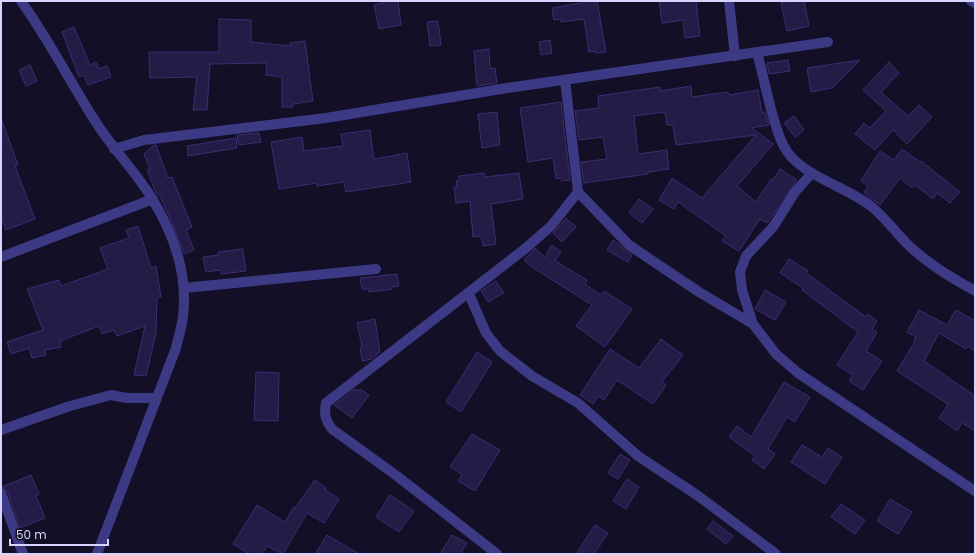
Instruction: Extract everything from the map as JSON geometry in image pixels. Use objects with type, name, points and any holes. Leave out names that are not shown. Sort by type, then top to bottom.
[{"type":"street","points":[[21,1],[43,31],[67,76],[114,149],[153,199],[177,251],[184,288],[183,316],[176,348],[155,398],[97,554]]},
{"type":"street","points":[[729,1],[735,56]]},
{"type":"street","points":[[971,1],[975,3]]},
{"type":"street","points":[[114,149],[144,140],[326,118],[565,80],[828,42]]},
{"type":"street","points":[[757,52],[779,135],[788,153],[800,165],[843,188],[872,207],[919,254],[975,291]]},
{"type":"street","points":[[565,80],[578,192],[629,245],[699,292],[753,324]]},
{"type":"street","points":[[812,172],[796,192],[773,226],[746,256],[740,272],[742,290],[753,324],[776,354],[798,373],[975,492]]},
{"type":"street","points":[[497,554],[397,476],[332,429],[324,414],[326,403],[469,294],[526,248],[550,226],[578,192]]},
{"type":"street","points":[[1,257],[153,199]]},
{"type":"street","points":[[184,288],[376,269]]},
{"type":"street","points":[[469,294],[486,333],[500,351],[532,376],[578,403],[638,456],[697,495],[776,554]]},
{"type":"street","points":[[1,430],[70,406],[112,395],[127,398],[155,398]]},
{"type":"street","points":[[1,493],[23,554]]},
{"type":"building","points":[[383,1],[398,1],[401,25],[379,29],[374,5],[383,3]]},
{"type":"building","points":[[581,1],[597,1],[606,52],[589,52],[584,19],[561,22],[561,19],[554,20],[552,8],[581,3]]},
{"type":"building","points":[[659,1],[696,1],[700,36],[685,38],[683,20],[662,23]]},
{"type":"building","points":[[789,1],[804,1],[809,26],[787,31],[781,3]]},
{"type":"building","points":[[219,19],[251,20],[251,42],[290,46],[290,43],[305,41],[313,101],[293,104],[293,107],[282,107],[282,77],[266,75],[267,63],[210,64],[207,110],[193,110],[197,77],[150,78],[149,52],[219,52]]},
{"type":"building","points":[[438,21],[441,45],[430,46],[427,22]]},
{"type":"building","points":[[74,27],[90,65],[96,62],[99,69],[107,66],[111,77],[88,85],[84,75],[79,77],[62,32]]},
{"type":"building","points":[[550,40],[552,53],[541,55],[539,42]]},
{"type":"building","points":[[489,49],[490,69],[495,68],[497,83],[477,86],[474,51]]},
{"type":"building","points":[[788,60],[790,71],[769,74],[767,63]]},
{"type":"building","points":[[860,60],[832,88],[811,92],[807,68]]},
{"type":"building","points":[[889,62],[899,73],[881,92],[908,116],[919,105],[932,117],[907,144],[893,130],[875,150],[855,134],[864,123],[870,128],[886,111],[863,90]]},
{"type":"building","points":[[30,65],[37,81],[26,86],[19,70]]},
{"type":"building","points":[[691,86],[692,97],[728,92],[729,95],[758,90],[762,113],[765,112],[769,125],[752,128],[773,144],[737,186],[756,202],[771,179],[773,180],[780,169],[797,180],[767,223],[760,219],[739,251],[722,241],[726,236],[678,202],[674,209],[659,200],[672,178],[702,198],[756,135],[676,145],[673,125],[667,125],[665,112],[634,116],[638,154],[667,150],[669,169],[648,172],[648,174],[584,183],[581,162],[607,159],[603,137],[579,140],[575,111],[599,108],[598,96],[660,87],[660,91]]},
{"type":"building","points":[[561,102],[570,180],[562,181],[561,178],[556,179],[553,158],[528,162],[520,108]]},
{"type":"building","points":[[497,112],[500,145],[482,148],[478,114]]},
{"type":"building","points":[[794,116],[804,130],[795,137],[784,123]]},
{"type":"building","points":[[2,121],[18,165],[15,166],[35,219],[6,230],[1,216]]},
{"type":"building","points":[[370,130],[374,159],[407,153],[411,182],[346,192],[344,182],[317,186],[317,183],[279,189],[271,142],[302,137],[304,151],[343,146],[341,134]]},
{"type":"building","points":[[259,133],[261,142],[239,145],[237,135]]},
{"type":"building","points":[[236,138],[237,148],[188,156],[187,146]]},
{"type":"building","points":[[156,145],[168,178],[172,177],[192,227],[186,230],[194,250],[184,254],[173,225],[160,196],[156,193],[147,170],[150,169],[144,154]]},
{"type":"building","points":[[902,149],[920,162],[921,161],[960,192],[950,203],[937,193],[933,199],[915,185],[912,188],[900,178],[880,205],[864,193],[868,186],[861,181],[880,151],[894,160]]},
{"type":"building","points":[[484,173],[485,177],[519,173],[523,199],[491,204],[496,244],[483,246],[481,236],[473,237],[470,201],[456,203],[454,187],[457,187],[456,181],[459,181],[459,176]]},
{"type":"building","points":[[639,199],[653,209],[642,223],[629,213]]},
{"type":"building","points":[[566,218],[576,227],[562,242],[553,233]]},
{"type":"building","points":[[138,226],[151,268],[156,266],[161,297],[157,298],[156,333],[146,376],[134,375],[145,326],[117,336],[114,330],[102,334],[99,326],[60,341],[61,347],[45,350],[46,355],[32,358],[29,348],[11,354],[7,342],[43,330],[27,289],[59,280],[61,286],[108,269],[100,248],[129,238],[126,230]]},
{"type":"building","points":[[613,240],[632,255],[628,262],[607,250]]},
{"type":"building","points":[[552,245],[561,252],[555,261],[587,280],[585,284],[601,295],[604,291],[632,309],[605,347],[576,326],[592,305],[532,267],[524,260],[535,248],[545,257]]},
{"type":"building","points":[[243,249],[246,271],[221,274],[221,270],[206,272],[203,257],[219,255],[218,252]]},
{"type":"building","points":[[789,259],[808,271],[806,273],[866,317],[868,314],[877,321],[872,329],[877,332],[866,351],[882,361],[863,390],[849,381],[853,375],[837,365],[858,332],[802,290],[803,288],[780,273]]},
{"type":"building","points":[[397,274],[399,286],[391,287],[392,289],[369,292],[369,289],[362,289],[360,278]]},
{"type":"building","points":[[496,281],[504,293],[488,302],[481,291]]},
{"type":"building","points":[[765,290],[786,302],[775,320],[755,309]]},
{"type":"building","points":[[919,310],[947,325],[956,310],[975,321],[975,351],[968,346],[966,349],[939,333],[924,361],[975,396],[975,431],[962,423],[957,431],[939,418],[948,404],[897,371],[915,341],[914,340],[916,337],[907,332]]},
{"type":"building","points":[[375,319],[380,352],[376,353],[377,355],[372,359],[362,361],[360,347],[362,346],[357,323]]},
{"type":"building","points":[[661,339],[683,355],[662,382],[666,385],[653,404],[617,380],[604,400],[598,396],[593,404],[580,395],[610,349],[639,368]]},
{"type":"building","points":[[477,352],[492,362],[461,412],[446,402]]},
{"type":"building","points":[[256,372],[279,373],[278,421],[254,420]]},
{"type":"building","points":[[784,382],[810,397],[795,422],[787,417],[768,449],[775,454],[764,469],[752,460],[755,456],[729,437],[737,426],[751,437]]},
{"type":"building","points":[[355,389],[358,391],[360,389],[369,395],[352,418],[334,405]]},
{"type":"building","points":[[472,434],[500,450],[475,491],[458,481],[462,474],[450,467]]},
{"type":"building","points":[[802,445],[822,457],[828,448],[842,457],[825,484],[791,462]]},
{"type":"building","points":[[620,454],[630,460],[618,479],[608,473]]},
{"type":"building","points":[[31,475],[39,494],[36,496],[45,518],[20,528],[7,491],[2,487]]},
{"type":"building","points":[[627,479],[639,487],[626,509],[613,501]]},
{"type":"building","points":[[315,480],[326,488],[325,490],[339,499],[324,523],[307,513],[283,554],[267,546],[262,554],[250,554],[233,544],[257,505],[285,522],[294,507],[295,508]]},
{"type":"building","points":[[390,495],[414,511],[399,532],[376,517]]},
{"type":"building","points":[[890,499],[912,512],[898,534],[877,521]]},
{"type":"building","points":[[841,504],[865,520],[855,534],[831,517]]},
{"type":"building","points":[[713,521],[733,536],[726,544],[707,529]]},
{"type":"building","points":[[595,525],[608,533],[594,554],[576,554]]},
{"type":"building","points":[[327,535],[359,554],[315,554]]},
{"type":"building","points":[[452,535],[467,543],[460,554],[440,554]]}]
